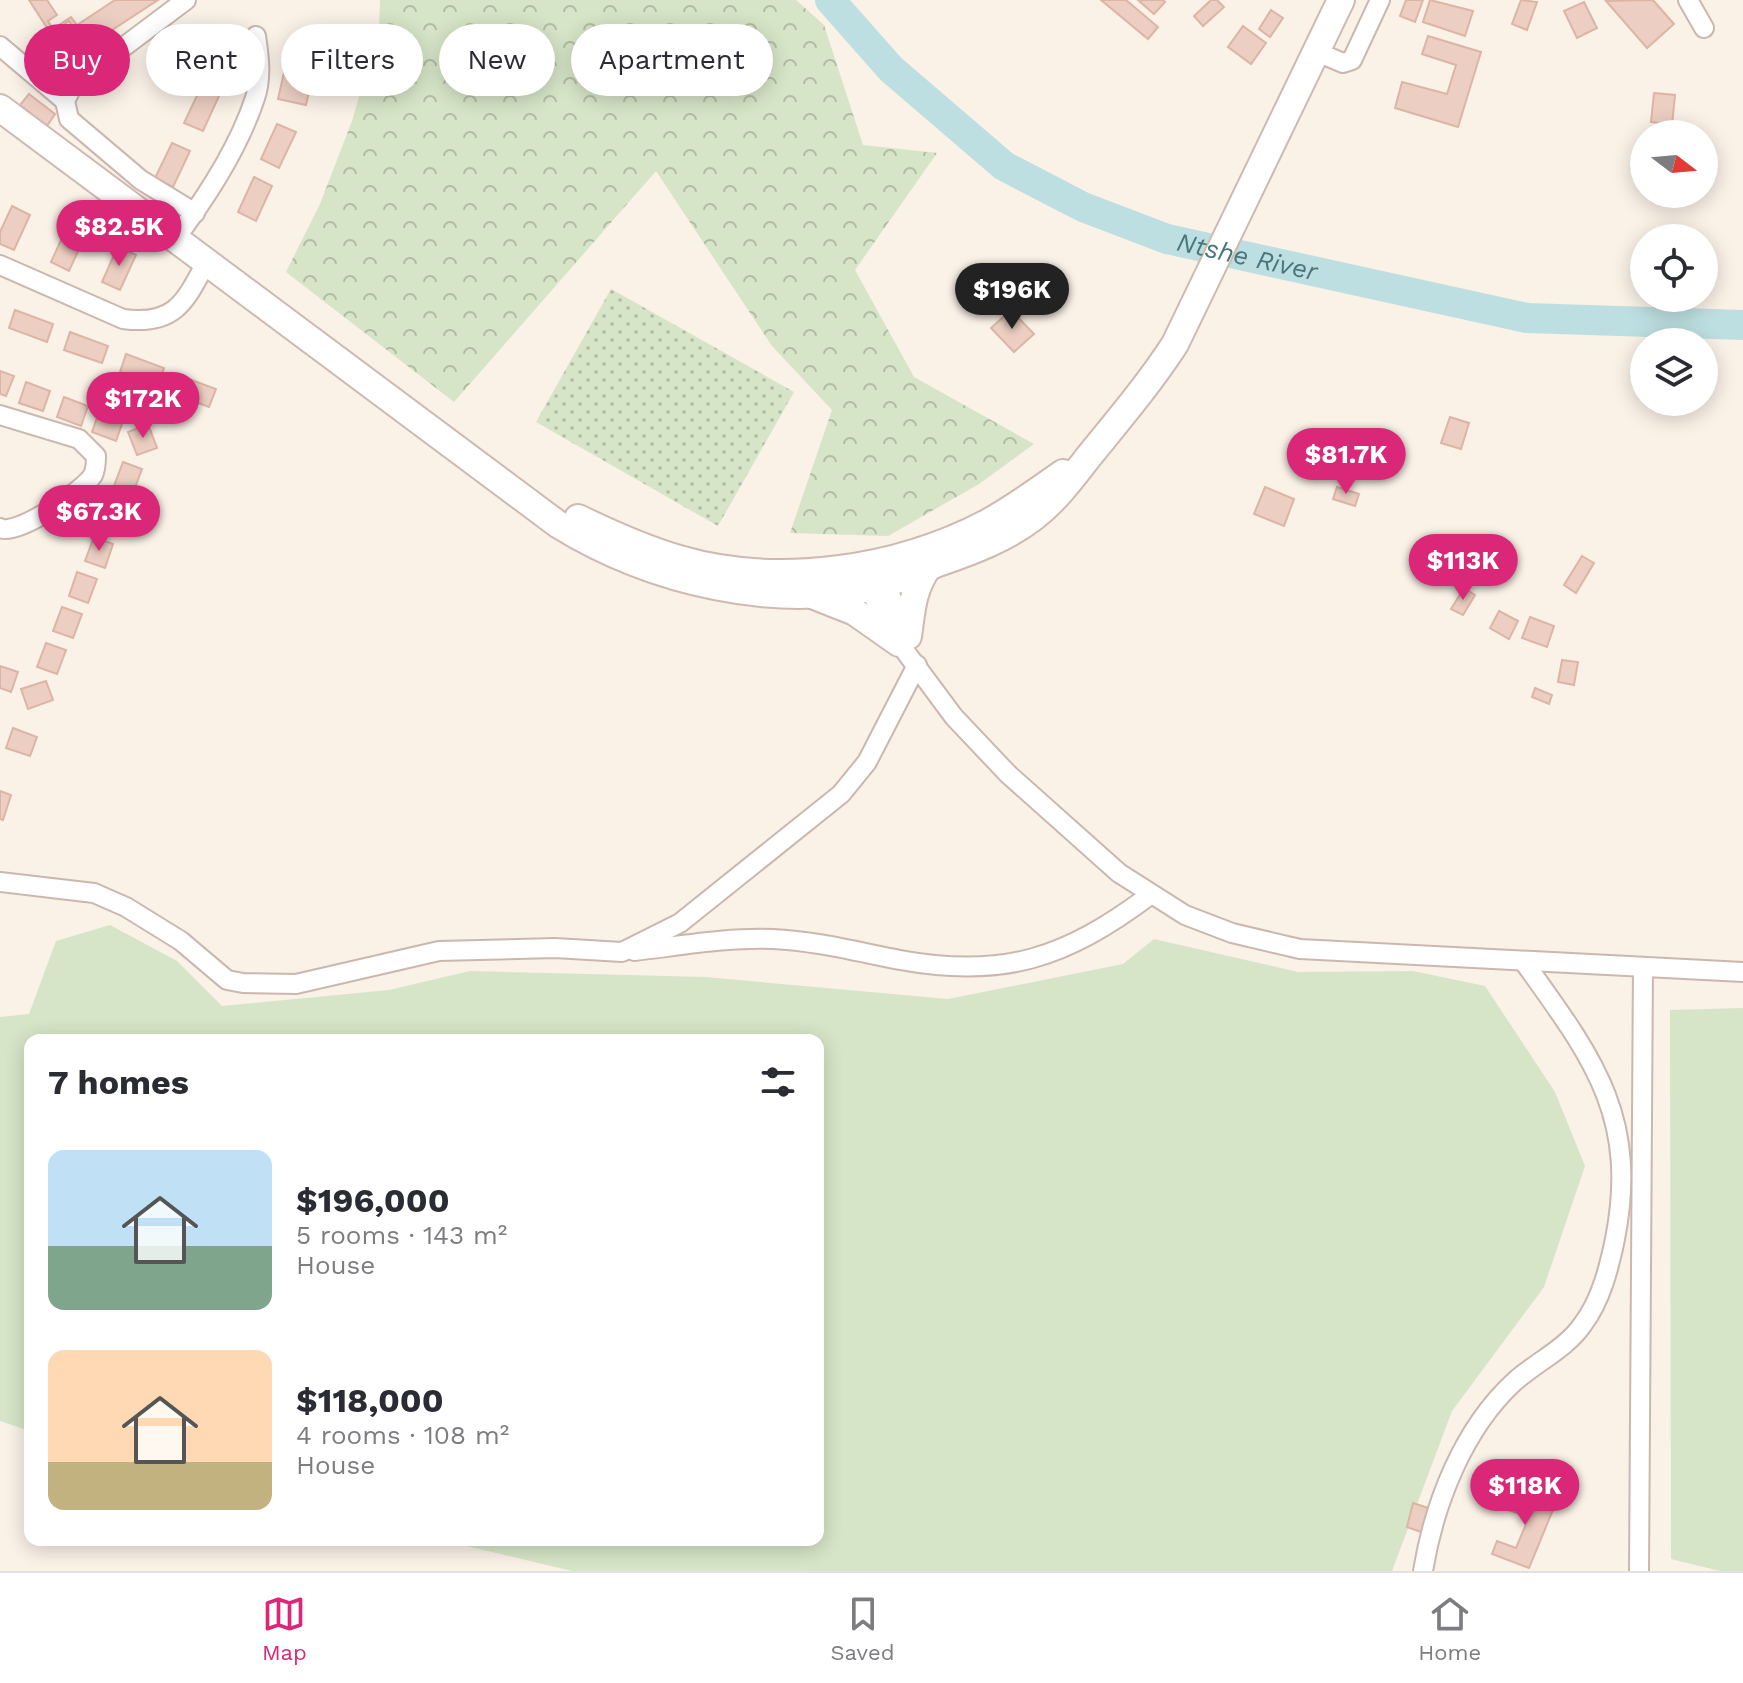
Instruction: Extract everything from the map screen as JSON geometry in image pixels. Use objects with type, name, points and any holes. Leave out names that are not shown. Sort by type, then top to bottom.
[{"type":"street","points":[[65,101],[73,85],[186,0]]},
{"type":"street","points":[[499,480],[606,532],[680,560],[768,572],[872,574],[928,567],[1024,524],[1073,481],[1090,455],[1143,394],[1193,311],[1284,112],[1341,0]]},
{"type":"street","points":[[1317,52],[1343,63],[1352,60],[1380,0]]},
{"type":"street","points":[[1688,0],[1704,28]]},
{"type":"street","points":[[0,46],[65,101],[69,119],[91,139],[141,180],[195,213]]},
{"type":"street","points":[[175,239],[195,213],[239,136],[256,96]]},
{"type":"street","points":[[0,108],[499,480],[589,543],[651,571],[738,588],[808,593],[855,612],[909,651]]},
{"type":"street","points":[[0,265],[123,319],[145,322],[177,310],[207,261]]},
{"type":"street","points":[[0,415],[79,439],[96,456],[94,474],[75,491],[13,530],[0,528]]},
{"type":"street","points":[[808,593],[872,574],[989,522],[1090,455]]},
{"type":"street","points":[[622,952],[680,923],[841,794],[867,762],[909,651],[910,603],[916,584],[928,567]]},
{"type":"street","points":[[872,574],[909,651],[954,717],[1008,774],[1119,873],[1185,915],[1232,933],[1300,949],[1743,972]]},
{"type":"street","points":[[0,882],[94,893],[126,907],[181,941],[227,980],[296,984],[439,951],[555,948],[622,952],[772,939],[936,965],[985,968],[1023,963],[1061,949],[1125,913],[1150,895]]},
{"type":"street","points":[[1423,1571],[1441,1505],[1476,1425],[1514,1382],[1582,1326],[1595,1303],[1611,1259],[1621,1210],[1622,1168],[1615,1118],[1602,1079],[1579,1037],[1524,962]]},
{"type":"street","points":[[1639,1571],[1643,968]]},
{"type":"green space","points":[[380,0],[796,0],[824,25],[863,145],[937,153],[855,270],[914,377],[1034,444],[979,484],[888,536],[790,533],[832,410],[772,346],[656,171],[454,402],[286,272],[320,204],[359,96],[423,96],[423,24],[379,24]]},
{"type":"green space","points":[[611,289],[794,392],[718,526],[536,422]]},
{"type":"green space","points":[[110,925],[177,961],[222,1006],[389,990],[470,971],[705,977],[948,999],[1123,964],[1154,939],[1298,972],[1413,971],[1485,986],[1555,1092],[1585,1166],[1544,1287],[1452,1411],[1392,1571],[572,1571],[466,1546],[824,1546],[824,1034],[24,1034],[24,1429],[0,1421],[0,1017],[29,1014],[56,941]]},
{"type":"green space","points":[[1743,1008],[1743,1571],[1720,1571],[1671,1559],[1670,1010]]},
{"type":"building","points":[[29,0],[47,0],[57,15],[48,21],[50,24],[45,24]]},
{"type":"building","points":[[115,0],[158,0],[121,24],[79,24]]},
{"type":"building","points":[[1101,0],[1126,0],[1158,27],[1148,39]]},
{"type":"building","points":[[1138,0],[1163,0],[1165,2],[1154,14]]},
{"type":"building","points":[[1211,0],[1217,0],[1224,7],[1203,26],[1194,16]]},
{"type":"building","points":[[1406,0],[1423,0],[1415,22],[1400,16]]},
{"type":"building","points":[[1430,0],[1473,11],[1465,36],[1423,22]]},
{"type":"building","points":[[1521,0],[1537,2],[1527,30],[1512,24]]},
{"type":"building","points":[[1653,0],[1674,24],[1647,48],[1606,1]]},
{"type":"building","points":[[1584,2],[1597,28],[1577,38],[1564,11]]},
{"type":"building","points":[[1271,10],[1283,18],[1270,37],[1259,29]]},
{"type":"building","points":[[71,17],[76,24],[69,21],[60,24]]},
{"type":"building","points":[[1243,26],[1266,43],[1251,64],[1228,47]]},
{"type":"building","points":[[1428,36],[1481,52],[1458,127],[1395,108],[1402,82],[1447,94],[1456,65],[1422,54]]},
{"type":"building","points":[[281,86],[281,96],[308,96],[306,105],[278,99]]},
{"type":"building","points":[[1654,93],[1675,95],[1672,120],[1651,120]]},
{"type":"building","points":[[27,96],[32,96],[55,114],[47,126],[20,105]]},
{"type":"building","points":[[197,96],[219,96],[203,131],[184,123]]},
{"type":"building","points":[[277,124],[296,132],[279,168],[261,159]]},
{"type":"building","points":[[172,143],[190,151],[173,187],[155,178]]},
{"type":"building","points":[[254,177],[272,186],[256,221],[238,212]]},
{"type":"building","points":[[12,206],[30,215],[14,250],[0,244],[0,232]]},
{"type":"building","points":[[67,227],[85,236],[69,271],[51,262]]},
{"type":"building","points":[[118,246],[136,255],[120,290],[102,282]]},
{"type":"building","points":[[15,310],[53,324],[47,342],[9,328]]},
{"type":"building","points":[[1011,310],[1034,334],[1014,352],[991,328]]},
{"type":"building","points":[[70,332],[108,346],[102,363],[64,350]]},
{"type":"building","points":[[126,354],[164,368],[158,386],[120,372]]},
{"type":"building","points":[[0,371],[14,376],[6,396],[0,394]]},
{"type":"building","points":[[178,375],[216,389],[209,407],[171,393]]},
{"type":"building","points":[[26,382],[50,391],[43,411],[19,403]]},
{"type":"building","points":[[64,397],[88,406],[81,426],[57,417]]},
{"type":"building","points":[[99,412],[123,421],[116,441],[92,432]]},
{"type":"building","points":[[1450,417],[1469,423],[1461,449],[1441,443]]},
{"type":"building","points":[[148,424],[157,448],[137,455],[128,432]]},
{"type":"building","points":[[123,462],[142,469],[133,493],[114,486]]},
{"type":"building","points":[[1265,487],[1294,499],[1284,526],[1254,514]]},
{"type":"building","points":[[1337,487],[1359,494],[1355,506],[1333,499]]},
{"type":"building","points":[[107,498],[127,505],[118,530],[98,523]]},
{"type":"building","points":[[94,537],[113,544],[105,568],[85,561]]},
{"type":"building","points":[[1582,556],[1594,563],[1576,593],[1564,585]]},
{"type":"building","points":[[77,572],[97,579],[88,603],[69,596]]},
{"type":"building","points":[[1464,588],[1475,595],[1463,615],[1451,609]]},
{"type":"building","points":[[62,607],[82,614],[73,638],[53,631]]},
{"type":"building","points":[[1499,611],[1518,621],[1509,639],[1490,628]]},
{"type":"building","points":[[1530,617],[1554,626],[1547,647],[1522,638]]},
{"type":"building","points":[[46,643],[66,650],[57,674],[37,667]]},
{"type":"building","points":[[1562,660],[1578,662],[1574,685],[1558,682]]},
{"type":"building","points":[[0,666],[18,672],[11,692],[0,688]]},
{"type":"building","points":[[46,681],[53,700],[28,709],[21,689]]},
{"type":"building","points":[[1535,688],[1552,695],[1549,704],[1532,697]]},
{"type":"building","points":[[13,728],[37,737],[30,756],[6,748]]},
{"type":"building","points":[[0,791],[11,795],[3,820],[0,819]]},
{"type":"building","points":[[1505,1488],[1555,1505],[1529,1568],[1492,1554],[1497,1541],[1516,1548],[1529,1517],[1499,1507]]},
{"type":"building","points":[[1413,1503],[1428,1508],[1421,1532],[1407,1527]]},
{"type":"waterway","name":"Ntshe River","points":[[830,0],[891,69],[1004,166],[1083,207],[1167,239],[1527,318],[1743,325]]}]
